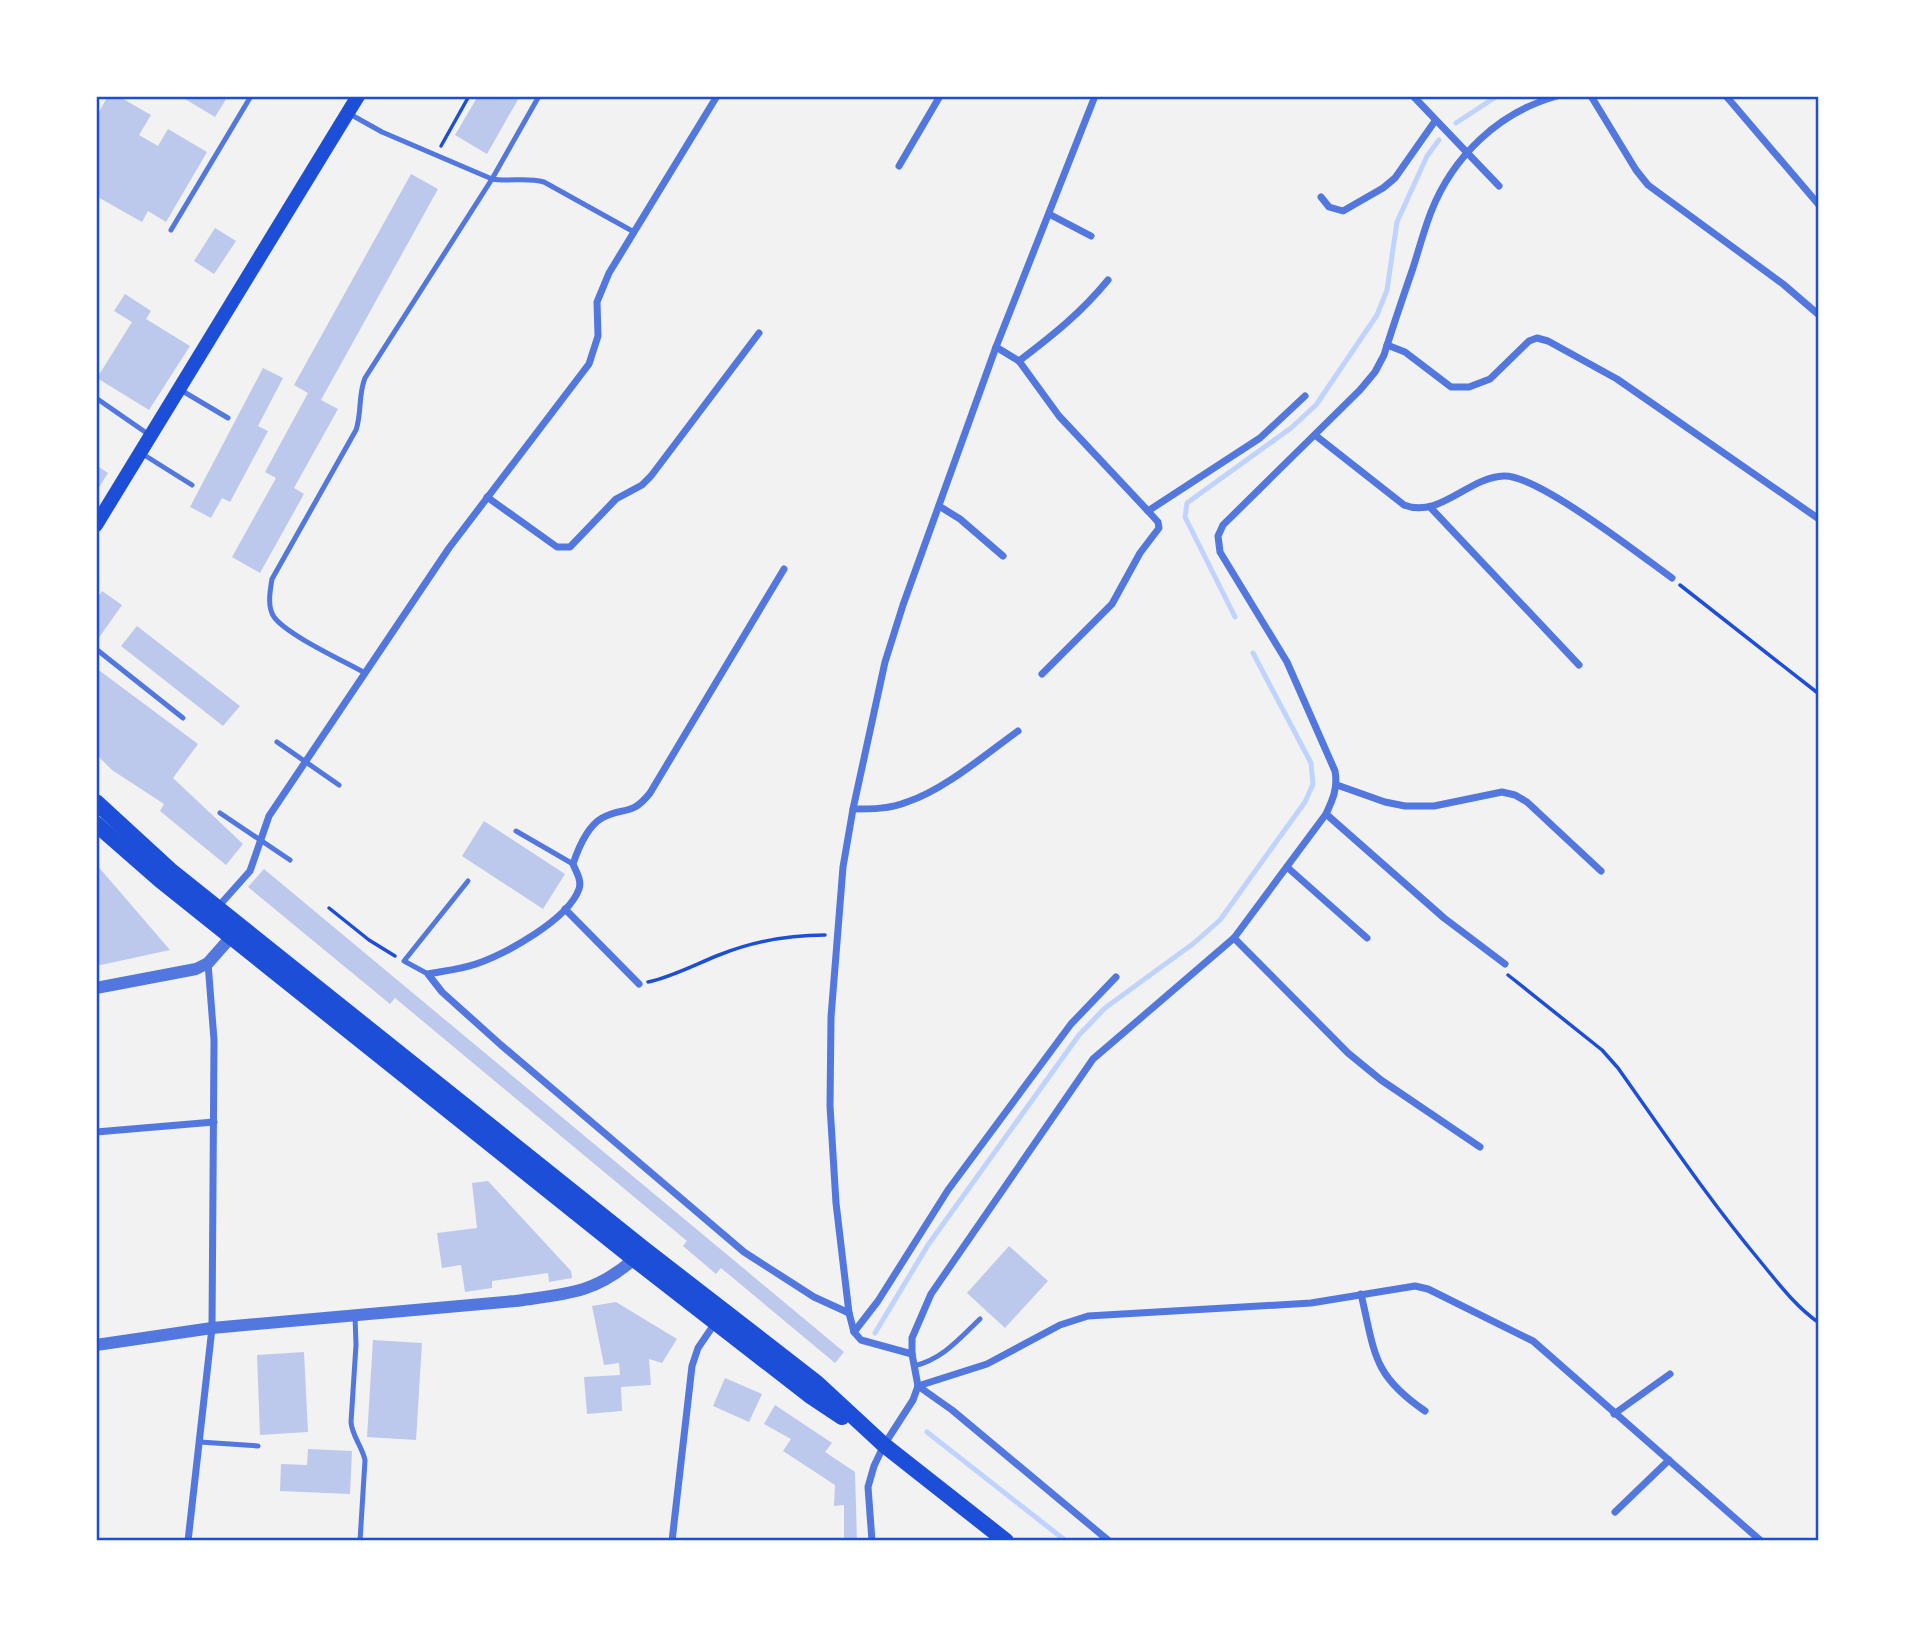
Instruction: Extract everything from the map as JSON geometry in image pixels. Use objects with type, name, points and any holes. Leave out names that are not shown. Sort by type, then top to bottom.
[{"type":"main road","points":[[96,525],[358,96]]},
{"type":"main road","points":[[96,802],[170,870],[817,1384],[884,1445],[1006,1541]]},
{"type":"main road","points":[[96,824],[160,880],[634,1259],[809,1395],[884,1445]]},
{"type":"street","points":[[217,908],[250,870],[269,816],[469,519],[589,364],[598,336],[597,302],[600,291],[718,96]]},
{"type":"street","points":[[899,166],[940,96]]},
{"type":"street","points":[[912,1354],[861,1340],[854,1332],[849,1313],[836,1203],[830,1106],[831,1017],[844,867],[853,809],[885,662],[903,605],[996,348],[1095,96]]},
{"type":"street","points":[[1413,96],[1499,186]]},
{"type":"street","points":[[872,1541],[869,1487],[874,1466],[884,1445],[913,1401],[918,1386],[912,1354],[915,1331],[931,1294],[1093,1059],[1234,938],[1326,814],[1337,785],[1335,771],[1297,682],[1220,552],[1218,536],[1223,525],[1376,372],[1431,210],[1466,152],[1483,135],[1510,116],[1557,96]]},
{"type":"street","points":[[1591,96],[1648,185],[1819,314]]},
{"type":"street","points":[[1726,96],[1819,205]]},
{"type":"street","points":[[1321,197],[1329,208],[1343,211],[1383,188],[1395,178],[1435,121]]},
{"type":"street","points":[[1049,214],[1091,236]]},
{"type":"street","points":[[1019,361],[1077,316],[1108,280]]},
{"type":"street","points":[[487,497],[557,547],[570,547],[616,499],[642,485],[651,476],[759,333]]},
{"type":"street","points":[[1387,345],[1405,352],[1451,387],[1469,387],[1490,379],[1529,341],[1537,338],[1548,341],[1608,373],[1819,519]]},
{"type":"street","points":[[996,348],[1019,361],[1059,416],[1158,522],[1159,528],[1140,553],[1112,604],[1042,674]]},
{"type":"street","points":[[1148,511],[1260,438],[1305,396]]},
{"type":"street","points":[[1315,435],[1404,505],[1415,509],[1430,507],[1490,478],[1518,477],[1536,485],[1601,527],[1672,578]]},
{"type":"street","points":[[939,506],[961,519],[1003,556]]},
{"type":"street","points":[[1430,507],[1579,665]]},
{"type":"street","points":[[784,569],[650,793],[632,811],[604,817],[593,824],[573,864],[580,879],[579,889],[565,909],[524,941],[496,956],[474,964],[428,974],[442,992],[501,1045],[744,1252],[814,1297],[849,1313]]},
{"type":"street","points":[[853,809],[877,809],[926,795],[1018,731]]},
{"type":"street","points":[[1337,785],[1405,806],[1434,806],[1502,792],[1515,795],[1527,802],[1601,871]]},
{"type":"street","points":[[1326,814],[1444,918],[1504,964]]},
{"type":"street","points":[[1287,867],[1367,938]]},
{"type":"street","points":[[565,909],[639,984]]},
{"type":"street","points":[[96,988],[178,974],[208,963],[231,937]]},
{"type":"street","points":[[1234,938],[1348,1053],[1381,1080],[1480,1147]]},
{"type":"street","points":[[188,1541],[212,1328],[215,1122],[214,1040],[208,963]]},
{"type":"street","points":[[854,1332],[878,1301],[948,1190],[1071,1024],[1116,977]]},
{"type":"street","points":[[96,1132],[215,1122]]},
{"type":"street","points":[[96,1345],[212,1328],[566,1294],[593,1287],[614,1276],[634,1259]]},
{"type":"street","points":[[918,1386],[987,1364],[1060,1325],[1088,1316],[1311,1303],[1415,1286],[1428,1289],[1533,1341],[1761,1541]]},
{"type":"street","points":[[1361,1294],[1377,1363],[1401,1395],[1425,1411]]},
{"type":"street","points":[[672,1541],[692,1366],[698,1348],[715,1322]]},
{"type":"street","points":[[1614,1414],[1670,1374]]},
{"type":"street","points":[[918,1386],[952,1410],[1109,1541]]},
{"type":"street","points":[[1615,1512],[1669,1460]]},
{"type":"lane","points":[[171,230],[251,96]]},
{"type":"lane","points":[[365,673],[284,628],[273,616],[269,597],[272,579],[356,430],[360,416],[360,390],[365,377],[492,179],[539,96]]},
{"type":"lane","points":[[348,113],[382,132],[492,179],[502,181],[529,178],[544,182],[634,232]]},
{"type":"lane","points":[[179,389],[228,418]]},
{"type":"lane","points":[[96,398],[151,436]]},
{"type":"lane","points":[[141,453],[191,485]]},
{"type":"lane","points":[[96,649],[183,718]]},
{"type":"lane","points":[[277,742],[339,785]]},
{"type":"lane","points":[[220,813],[290,860]]},
{"type":"lane","points":[[516,831],[573,864]]},
{"type":"lane","points":[[428,974],[404,961],[468,881]]},
{"type":"lane","points":[[355,1316],[351,1422],[352,1432],[365,1460],[360,1541]]},
{"type":"lane","points":[[914,1366],[931,1362],[980,1319]]},
{"type":"lane","points":[[200,1442],[258,1446]]},
{"type":"path","points":[[436,155],[469,96]]},
{"type":"path","points":[[1672,578],[1819,694]]},
{"type":"path","points":[[329,908],[369,940],[404,961]]},
{"type":"path","points":[[639,984],[657,980],[723,953],[772,939],[792,935],[838,935]]},
{"type":"path","points":[[1504,964],[1508,975],[1602,1050],[1618,1068],[1723,1215],[1786,1293],[1819,1323]]},
{"type":"building","points":[[108,96],[118,96],[151,115],[139,135],[158,146],[168,129],[207,152],[166,222],[148,211],[142,222],[96,196],[96,117]]},
{"type":"building","points":[[180,96],[228,96],[215,117]]},
{"type":"building","points":[[478,96],[520,96],[487,154],[455,135]]},
{"type":"building","points":[[411,174],[438,189],[321,400],[338,409],[294,488],[304,494],[260,573],[232,557],[276,478],[265,472],[308,393],[294,385]]},
{"type":"building","points":[[215,228],[236,241],[214,274],[194,261]]},
{"type":"building","points":[[125,294],[151,311],[146,319],[190,346],[149,410],[97,378],[132,322],[114,311]]},
{"type":"building","points":[[263,368],[283,378],[258,426],[268,431],[230,502],[222,498],[211,518],[190,507]]},
{"type":"building","points":[[96,465],[108,473],[96,492]]},
{"type":"building","points":[[102,591],[122,605],[98,639],[96,600]]},
{"type":"building","points":[[137,626],[240,706],[223,726],[121,646]]},
{"type":"building","points":[[96,668],[198,744],[173,778],[243,844],[226,865],[160,811],[164,804],[112,770],[96,754]]},
{"type":"building","points":[[484,821],[565,874],[543,909],[462,856]]},
{"type":"building","points":[[96,864],[170,950],[96,966]]},
{"type":"building","points":[[264,869],[844,1352],[835,1363],[721,1268],[716,1274],[683,1246],[687,1241],[395,998],[390,1004],[248,887]]},
{"type":"building","points":[[488,1181],[571,1271],[572,1278],[549,1282],[548,1273],[492,1281],[492,1288],[465,1292],[461,1265],[442,1268],[437,1233],[477,1228],[472,1183]]},
{"type":"building","points":[[1009,1246],[1048,1281],[1005,1328],[967,1293]]},
{"type":"building","points":[[616,1302],[677,1339],[662,1363],[649,1359],[651,1385],[621,1387],[622,1411],[587,1414],[584,1377],[620,1375],[619,1363],[604,1365],[592,1306]]},
{"type":"building","points":[[373,1340],[422,1343],[416,1440],[367,1437]]},
{"type":"building","points":[[304,1352],[308,1432],[260,1435],[257,1355]]},
{"type":"building","points":[[725,1378],[762,1394],[749,1422],[713,1406]]},
{"type":"building","points":[[775,1405],[832,1443],[825,1452],[855,1472],[857,1541],[844,1541],[844,1505],[834,1506],[835,1485],[783,1451],[791,1439],[764,1424]]},
{"type":"building","points":[[308,1449],[352,1451],[350,1494],[280,1491],[281,1464],[307,1465]]},
{"type":"waterway","points":[[1456,123],[1497,96]]},
{"type":"waterway","points":[[1235,617],[1185,517],[1187,503],[1291,428],[1316,405],[1377,315],[1387,290],[1397,222],[1427,156],[1439,140]]},
{"type":"waterway","points":[[875,1333],[928,1245],[1079,1035],[1105,1008],[1194,943],[1220,920],[1305,802],[1313,784],[1311,763],[1253,653]]},
{"type":"waterway","points":[[927,1432],[1066,1541]]}]
